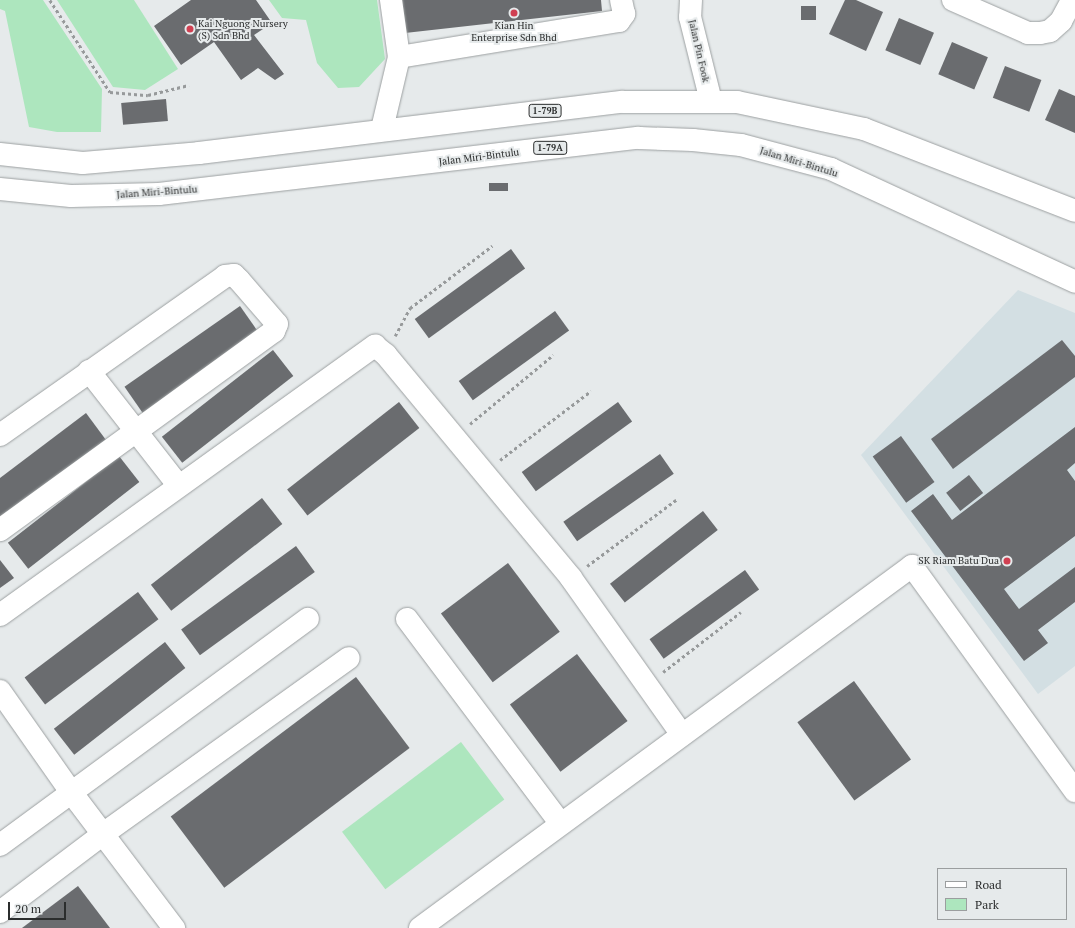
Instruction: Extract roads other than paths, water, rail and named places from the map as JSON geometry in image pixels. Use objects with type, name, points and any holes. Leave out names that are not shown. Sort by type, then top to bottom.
[{"type":"main road","points":[[382,129],[399,57],[391,0]]},
{"type":"main road","points":[[399,57],[619,21],[624,14],[621,0]]},
{"type":"main road","name":"Jalan Pin Fook","points":[[691,0],[690,17],[711,101]]},
{"type":"main road","points":[[953,0],[1028,33],[1040,34],[1050,31],[1061,21],[1072,0]]},
{"type":"main road","name":"1-79B","points":[[0,154],[83,163],[198,153],[382,129],[623,102],[737,102],[864,129],[1075,211]]},
{"type":"main road","name":"Jalan Miri-Bintulu","points":[[0,189],[72,196],[160,194],[639,138],[693,140],[741,145],[831,169],[1075,282]]},
{"type":"main road","points":[[0,435],[225,276],[234,275],[277,324],[274,331],[134,431],[0,530]]},
{"type":"main road","points":[[0,615],[178,485],[375,346],[386,354],[571,578],[682,735]]},
{"type":"main road","points":[[89,371],[134,431],[178,485]]},
{"type":"main road","points":[[420,928],[912,566],[1075,791]]},
{"type":"main road","points":[[0,844],[308,619]]},
{"type":"main road","points":[[407,619],[561,824]]},
{"type":"main road","points":[[0,912],[103,834],[349,658]]},
{"type":"main road","points":[[0,691],[71,792],[174,928]]},
{"type":"place","name":"Kian Hin Enterprise Sdn Bhd","points":[[514,13]]},
{"type":"place","name":"Kai Nguong Nursery (S) Sdn Bhd","points":[[190,29]]},
{"type":"place","name":"SK Riam Batu Dua","points":[[1007,561]]}]
